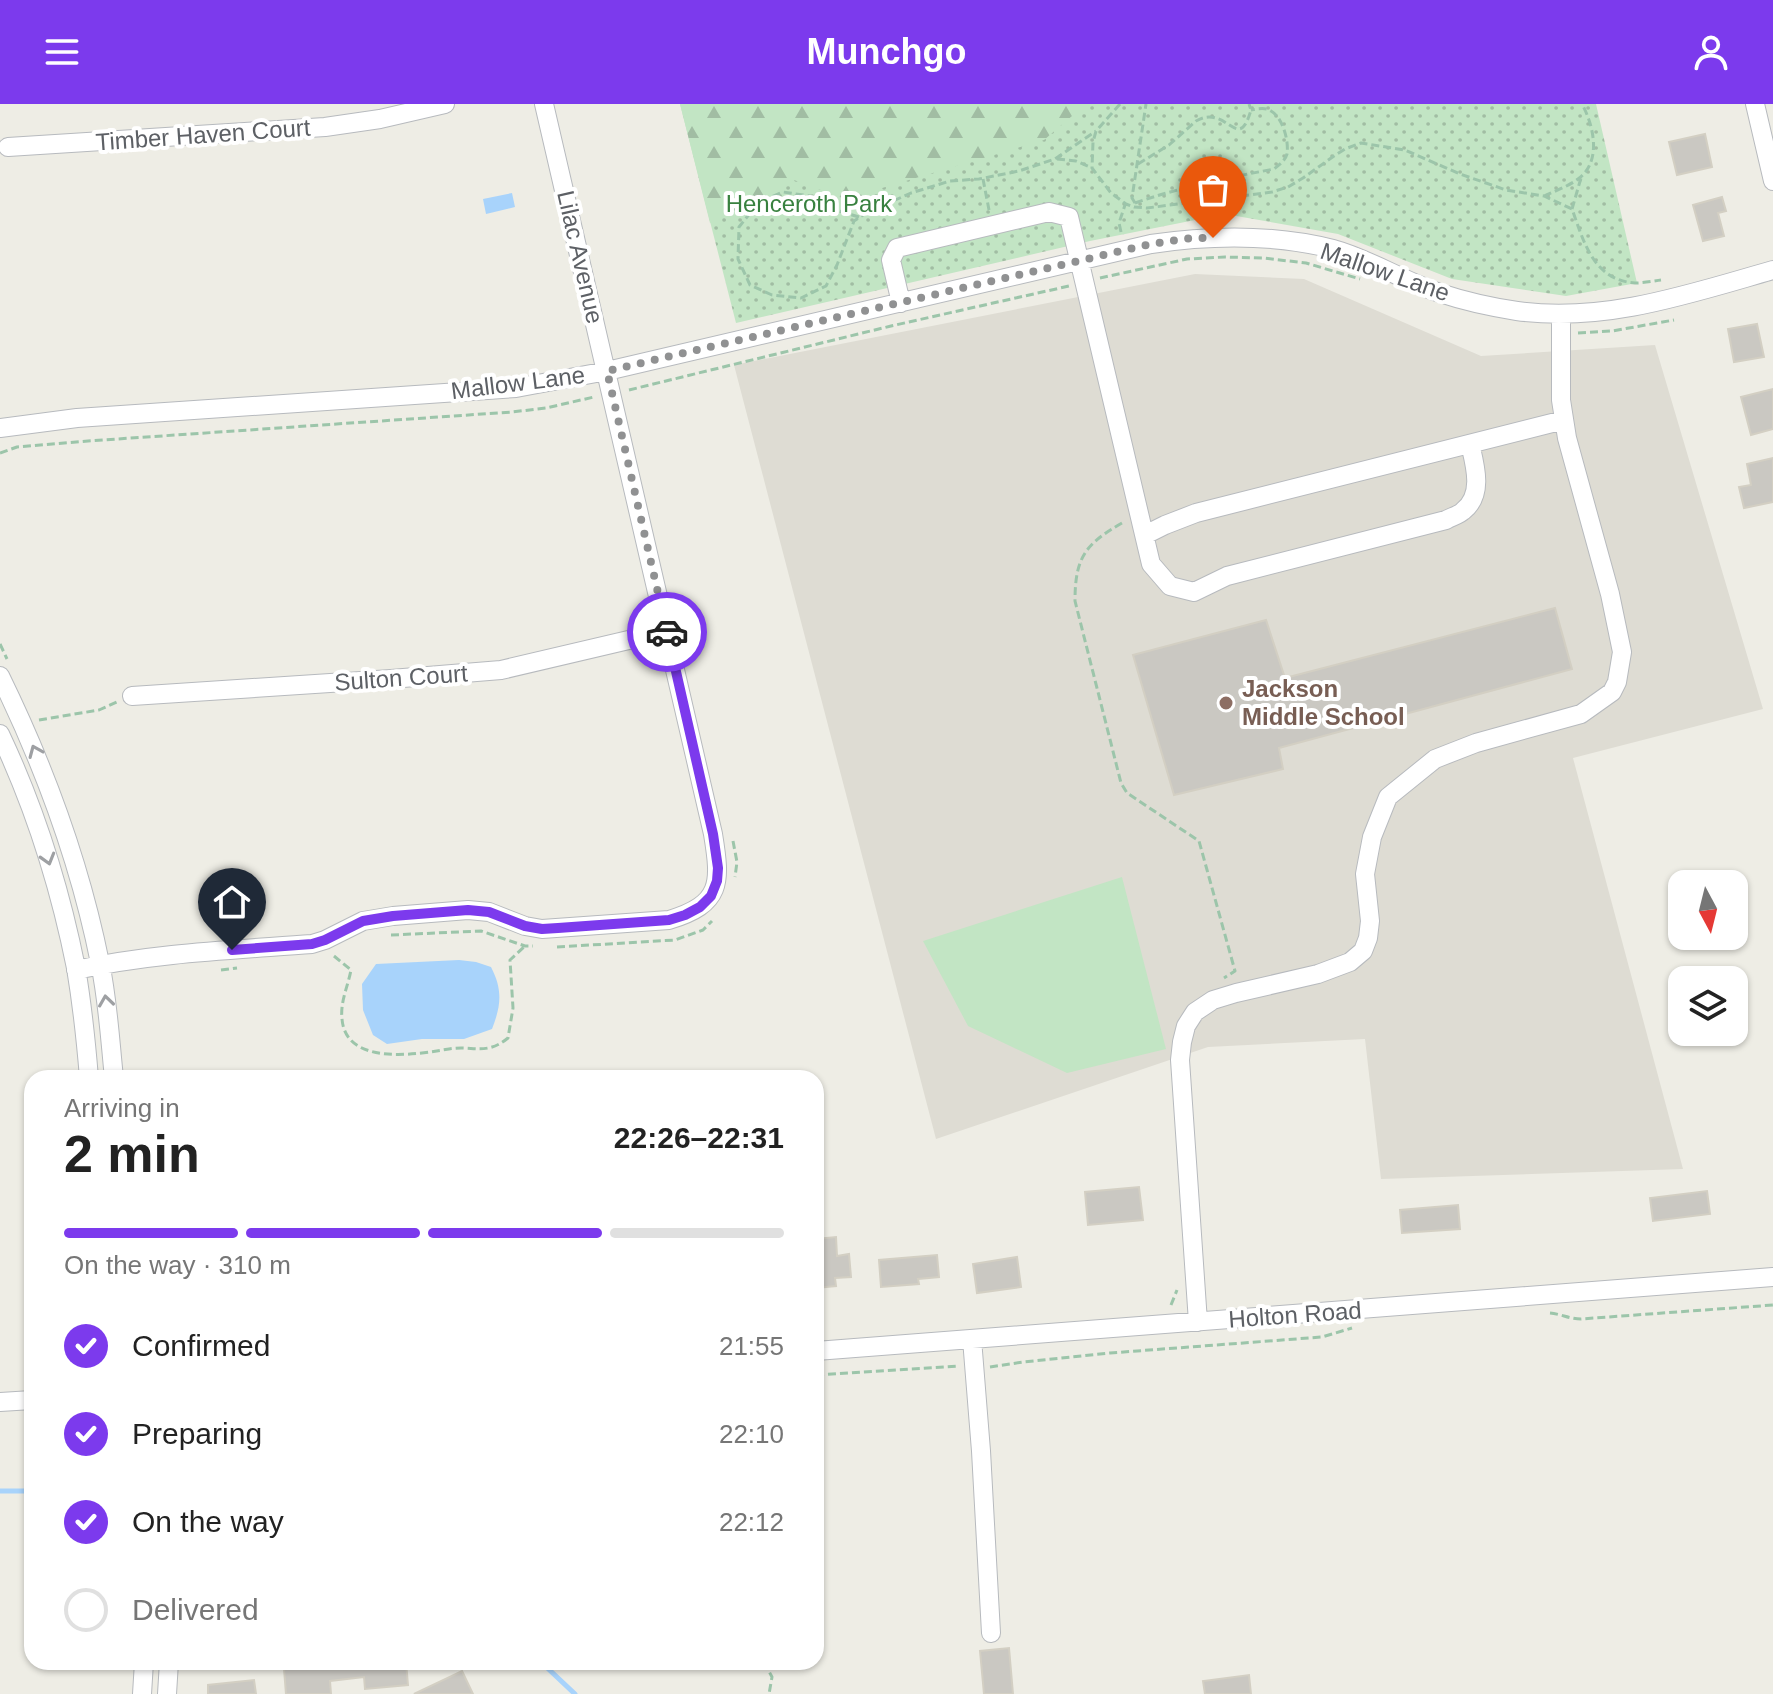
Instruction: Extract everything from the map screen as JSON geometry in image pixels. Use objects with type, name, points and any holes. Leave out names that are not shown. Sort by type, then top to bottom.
[{"type":"street","name":"Timber Haven Court","points":[[8,147],[325,127],[380,119],[445,104]]},
{"type":"street","name":"Lilac Avenue","points":[[76,970],[188,953],[312,944],[363,921],[393,916],[468,910],[489,912],[542,929],[669,920],[700,907],[711,896],[718,868],[713,834],[544,104]]},
{"type":"street","points":[[1755,104],[1773,181]]},
{"type":"street","points":[[901,303],[891,260],[897,248],[1049,212],[1069,217],[1151,564],[1170,586],[1194,592],[1227,576],[1446,520],[1465,511],[1476,492],[1476,471],[1470,444]]},
{"type":"street","name":"Mallow Lane","points":[[0,428],[77,418],[516,388],[607,371],[1151,244],[1191,238],[1276,240],[1333,249],[1440,293],[1561,323],[1637,307],[1773,270]]},
{"type":"street","points":[[1198,1322],[1180,1060],[1186,1026],[1195,1012],[1213,1000],[1318,974],[1350,962],[1363,951],[1368,938],[1370,921],[1365,874],[1372,837],[1388,797],[1435,759],[1476,743],[1581,714],[1612,692],[1617,682],[1622,652],[1610,594],[1564,420],[1561,323]]},
{"type":"street","points":[[1143,526],[1165,525],[1196,513],[1564,420]]},
{"type":"street","name":"Sulton Court","points":[[132,696],[501,670],[667,631]]},
{"type":"street","points":[[0,676],[54,798],[81,883],[101,965],[113,1070]]},
{"type":"street","points":[[0,734],[42,837],[68,930],[88,1070]]},
{"type":"street","name":"Holton Road","points":[[824,1350],[1773,1277]]},
{"type":"street","points":[[972,1339],[991,1633]]},
{"type":"street","points":[[0,1402],[24,1400]]},
{"type":"street","points":[[142,1694],[144,1670]]},
{"type":"street","points":[[167,1694],[168,1670]]},
{"type":"path","points":[[1111,104],[1114,111]]},
{"type":"path","points":[[859,217],[810,196],[783,192],[759,202],[739,227],[738,259],[750,285],[772,295],[801,298],[826,286],[854,221],[859,217],[911,193],[950,181],[983,179],[1055,159],[1096,131],[1120,104]]},
{"type":"path","points":[[1134,205],[1132,198],[1146,104]]},
{"type":"path","points":[[1138,164],[1169,145],[1196,121],[1208,117],[1243,128],[1251,110],[1249,104]]},
{"type":"path","points":[[1582,104],[1594,142],[1592,161],[1581,178],[1572,209],[1584,244],[1595,263],[1619,279],[1637,283],[1661,280]]},
{"type":"path","points":[[1134,205],[1173,190],[1274,169],[1283,163],[1287,155],[1282,125],[1269,109],[1251,110]]},
{"type":"path","points":[[1092,168],[1096,131]]},
{"type":"path","points":[[1055,159],[1076,161],[1092,168],[1111,193],[1147,208],[1272,192],[1288,187],[1345,149],[1361,143],[1405,150],[1460,174],[1506,190],[1544,196],[1572,209]]},
{"type":"path","points":[[1544,196],[1581,178]]},
{"type":"path","points":[[983,179],[992,226]]},
{"type":"path","points":[[0,453],[17,447],[152,435],[546,408],[1187,259],[1263,258],[1306,263],[1370,283]]},
{"type":"path","points":[[1561,323],[1612,331],[1674,320]]},
{"type":"path","points":[[1143,526],[1127,520],[1100,535],[1084,554],[1075,578],[1075,601],[1121,783],[1127,793],[1199,841],[1235,971],[1221,982]]},
{"type":"path","points":[[36,720],[99,710],[132,696]]},
{"type":"path","points":[[732,834],[737,862],[735,884]]},
{"type":"path","points":[[547,947],[675,940],[703,930],[718,915]]},
{"type":"path","points":[[380,937],[481,931],[525,946],[536,946]]},
{"type":"path","points":[[342,952],[334,956],[351,970],[343,996],[345,1033],[356,1045],[373,1052],[413,1055],[452,1048],[497,1047],[508,1038],[513,1008],[510,960],[525,946]]},
{"type":"path","points":[[210,970],[241,968]]},
{"type":"path","points":[[1169,1307],[1178,1286]]},
{"type":"path","points":[[1547,1313],[1581,1319],[1773,1305]]},
{"type":"path","points":[[824,1375],[993,1367],[1110,1353],[1322,1337],[1354,1327]]},
{"type":"path","points":[[768,1670],[772,1677],[769,1694]]},
{"type":"shaded area","points":[[1195,274],[1304,279],[1481,356],[1655,345],[1763,709],[1573,758],[1683,1169],[1381,1179],[1365,1039],[1208,1047],[936,1139],[734,365]]},
{"type":"green space","name":"Henceroth Park","points":[[680,104],[1596,104],[1637,283],[1566,296],[1452,279],[1338,234],[1225,214],[1090,241],[736,323]]},
{"type":"green space","points":[[680,104],[1086,104],[1044,140],[845,199],[794,180],[710,223]]},
{"type":"green space","points":[[1122,877],[1166,1049],[1067,1073],[968,1026],[923,941]]},
{"type":"water","points":[[512,193],[515,207],[486,214],[483,199]]},
{"type":"water","points":[[459,960],[491,967],[499,998],[492,1029],[464,1039],[422,1039],[387,1044],[373,1035],[363,1010],[362,984],[376,964]]},
{"type":"building","points":[[1705,134],[1712,167],[1677,175],[1669,142]]},
{"type":"building","points":[[1722,197],[1726,211],[1718,213],[1724,236],[1703,241],[1693,205]]},
{"type":"building","points":[[1757,324],[1764,357],[1734,362],[1728,329]]},
{"type":"building","points":[[1773,389],[1773,429],[1751,435],[1741,397]]},
{"type":"building","points":[[1773,458],[1773,502],[1744,508],[1739,487],[1751,485],[1747,464]]},
{"type":"building","points":[[1555,608],[1572,669],[1279,748],[1283,769],[1174,795],[1133,655],[1266,620],[1285,678]]},
{"type":"building","points":[[1139,1187],[1143,1220],[1088,1225],[1085,1192]]},
{"type":"building","points":[[1707,1191],[1710,1214],[1653,1221],[1650,1198]]},
{"type":"building","points":[[1458,1205],[1460,1229],[1402,1233],[1400,1210]]},
{"type":"building","points":[[836,1237],[837,1256],[849,1254],[851,1277],[835,1278],[836,1286],[824,1287],[824,1238]]},
{"type":"building","points":[[937,1255],[939,1277],[918,1279],[919,1284],[881,1287],[879,1260]]},
{"type":"building","points":[[1017,1257],[1021,1287],[977,1293],[973,1264]]},
{"type":"building","points":[[1009,1648],[1013,1694],[984,1694],[980,1651]]},
{"type":"building","points":[[284,1670],[407,1670],[408,1685],[365,1689],[364,1677],[330,1681],[331,1694],[286,1694]]},
{"type":"building","points":[[462,1671],[473,1694],[414,1694]]},
{"type":"building","points":[[1249,1675],[1251,1694],[1205,1694],[1203,1681]]},
{"type":"building","points":[[254,1680],[256,1694],[208,1694],[208,1685]]},
{"type":"waterway","points":[[0,1491],[24,1491]]},
{"type":"waterway","points":[[550,1670],[575,1694]]},
{"type":"way so far","points":[[667,632],[607,371],[1151,244],[1213,238]]},
{"type":"place","name":"Jackson Middle School","points":[[1226,703]]},
{"type":"route","points":[[232,950],[312,944],[363,921],[393,916],[468,910],[489,912],[542,929],[669,920],[700,907],[711,896],[718,868],[667,632]]}]
